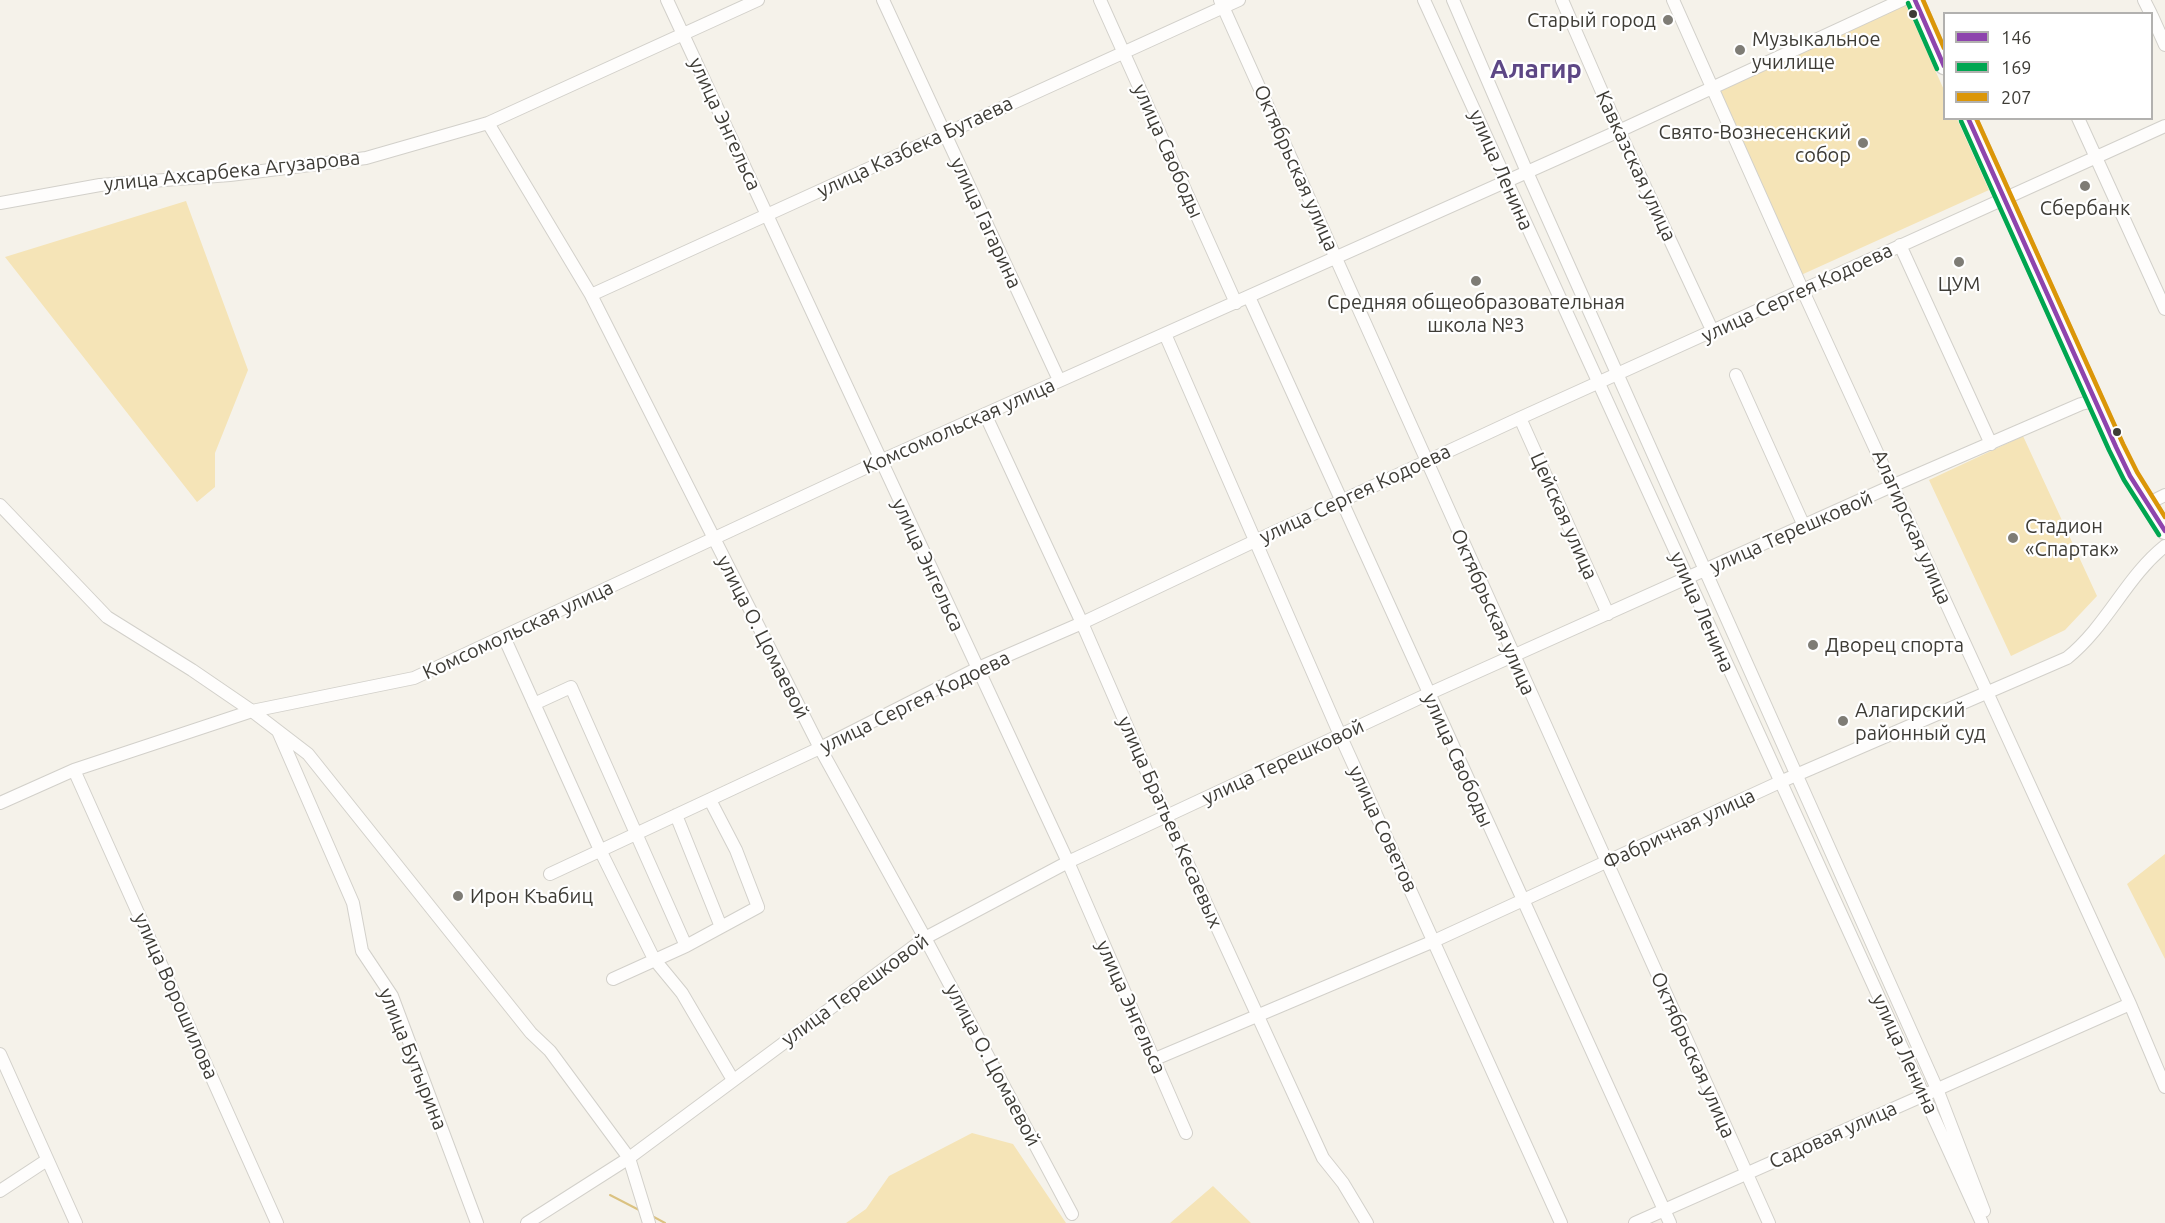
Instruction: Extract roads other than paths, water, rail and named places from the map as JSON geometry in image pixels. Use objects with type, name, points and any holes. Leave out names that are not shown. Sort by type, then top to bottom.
[{"type":"main road","points":[[1915,0],[1943,64]]},
{"type":"main road","points":[[1969,120],[2094,401],[2130,476],[2165,531]]},
{"type":"street","name":"улица Энгельса","points":[[667,0],[976,669],[1068,862],[1186,1133]]},
{"type":"street","name":"улица Ахсарбека Агузарова","points":[[0,203],[100,184],[230,175],[366,158],[488,123],[758,0]]},
{"type":"street","name":"улица Гагарина","points":[[883,0],[1059,381]]},
{"type":"street","name":"улица Свободы","points":[[1100,0],[1236,303]]},
{"type":"street","name":"улица Казбека Бутаева","points":[[591,295],[1124,51],[1221,4],[1239,0]]},
{"type":"street","name":"улица Ленина","points":[[1424,0],[1982,1223]]},
{"type":"street","name":"улица Ленина","points":[[1453,0],[1527,172],[1937,1089],[1989,1223]]},
{"type":"street","name":"Кавказская улица","points":[[1562,0],[1619,131],[1713,332]]},
{"type":"street","name":"Алагирская улица","points":[[1673,0],[1803,291],[1894,485],[2130,1004],[2165,1087]]},
{"type":"street","name":"Комсомольская улица","points":[[0,803],[74,770],[252,711],[414,678],[880,461],[1619,131],[1902,0]]},
{"type":"street","name":"Октябрьская улица","points":[[1221,4],[1768,1223]]},
{"type":"street","points":[[2153,19],[2165,45]]},
{"type":"street","points":[[2080,120],[2165,309]]},
{"type":"street","name":"улица О. Цомаевой","points":[[488,123],[591,295],[820,748],[925,938],[1072,1214]]},
{"type":"street","name":"улица Сергея Кодоева","points":[[550,874],[820,748],[976,669],[1082,623],[1255,540],[1598,382],[2165,126]]},
{"type":"street","points":[[1900,245],[1991,444]]},
{"type":"street","name":"улица Свободы","points":[[1249,297],[1340,502],[1670,1223]]},
{"type":"street","name":"улица Советов","points":[[1165,334],[1340,735],[1561,1223]]},
{"type":"street","points":[[1736,375],[1804,526]]},
{"type":"street","name":"улица Терешковой","points":[[527,1223],[629,1158],[925,938],[1068,862],[1513,655],[1688,579],[1894,485],[2081,404],[2094,401]]},
{"type":"street","name":"улица Братьев Кесаевых","points":[[985,414],[1082,623],[1166,816],[1323,1158],[1343,1183],[1367,1223]]},
{"type":"street","name":"Цейская улица","points":[[1520,418],[1608,614]]},
{"type":"street","points":[[2148,504],[2165,495]]},
{"type":"street","points":[[2148,504],[2165,512]]},
{"type":"street","points":[[0,505],[106,617],[192,670],[252,711],[308,754],[531,1033],[550,1051],[629,1158],[649,1223]]},
{"type":"street","name":"Фабричная улица","points":[[1155,1059],[1434,941],[1797,774],[2067,658],[2080,648],[2107,616],[2149,559],[2165,546]]},
{"type":"street","points":[[504,637],[600,850],[654,959],[682,993],[733,1080]]},
{"type":"street","points":[[534,704],[571,687],[686,946]]},
{"type":"street","name":"улица Бутырина","points":[[278,731],[353,903],[362,951],[392,996],[477,1223]]},
{"type":"street","name":"улица Ворошилова","points":[[74,770],[277,1223]]},
{"type":"street","points":[[613,979],[686,946],[758,907],[736,850],[710,800]]},
{"type":"street","points":[[676,815],[721,927]]},
{"type":"street","name":"Садовая улица","points":[[1635,1223],[2130,1004]]},
{"type":"street","points":[[0,1054],[76,1223]]},
{"type":"street","points":[[0,1191],[47,1160]]},
{"type":"waterway","points":[[610,1195],[641,1211]]},
{"type":"waterway","points":[[652,1216],[665,1223]]},
{"type":"place","name":"Старый город","points":[[1668,20]]},
{"type":"place","name":"Музыкальное училище","points":[[1740,50]]},
{"type":"place","name":"Свято-Вознесенский собор","points":[[1863,143]]},
{"type":"place","name":"Сбербанк","points":[[2085,186]]},
{"type":"place","name":"ЦУМ","points":[[1959,262]]},
{"type":"place","name":"Средняя общеобразовательная школа №3","points":[[1476,281]]},
{"type":"place","name":"Стадион «Спартак»","points":[[2013,538]]},
{"type":"place","name":"Дворец спорта","points":[[1813,645]]},
{"type":"place","name":"Алагирский районный суд","points":[[1843,721]]},
{"type":"place","name":"Ирон Къабиц","points":[[458,896]]},
{"type":"district","name":"Алагир","points":[[1536,69]]}]
